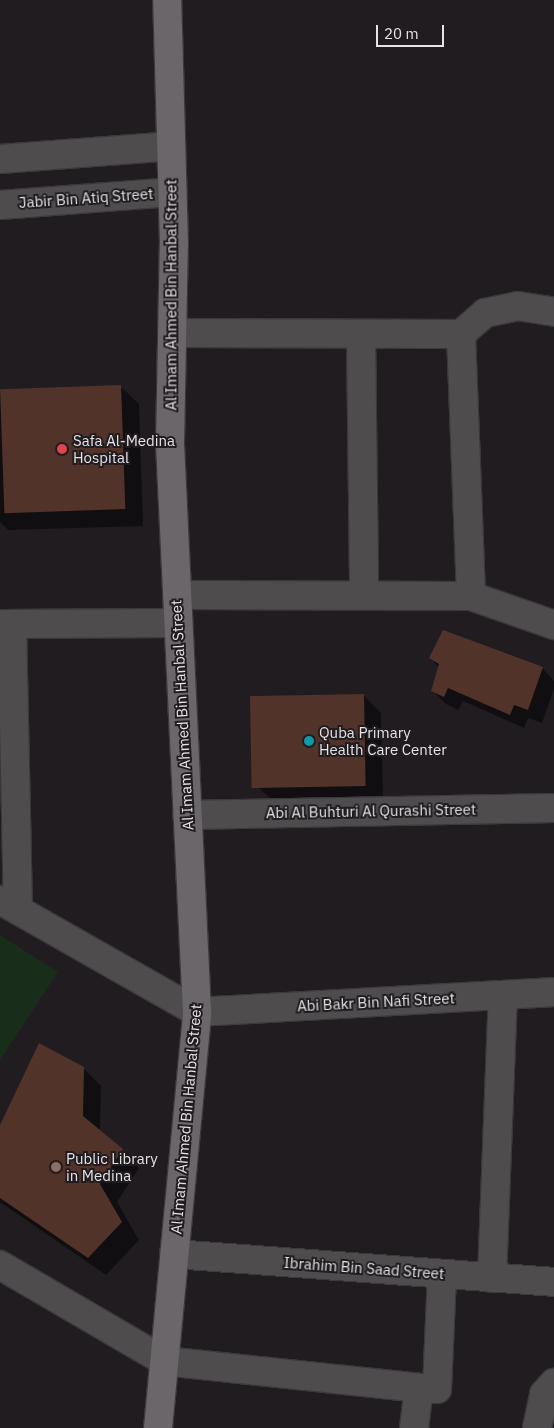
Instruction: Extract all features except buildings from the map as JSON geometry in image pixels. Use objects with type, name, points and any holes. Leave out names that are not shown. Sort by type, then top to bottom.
[{"type":"main road","name":"Al Imam Ahmed Bin Hanbal Street","points":[[158,1428],[197,1012],[170,444],[172,192],[167,0]]},
{"type":"street","points":[[0,159],[171,146]]},
{"type":"street","name":"Jabir Bin Atiq Street","points":[[0,205],[172,192]]},
{"type":"street","points":[[172,333],[462,334],[485,313],[518,306],[554,312]]},
{"type":"street","points":[[361,334],[364,595]]},
{"type":"street","points":[[462,334],[471,596]]},
{"type":"street","points":[[177,595],[471,596],[554,625]]},
{"type":"street","points":[[178,623],[6,624],[9,905],[197,1012]]},
{"type":"street","name":"Abi Al Buhturi Al Qurashi Street","points":[[187,815],[554,808]]},
{"type":"street","name":"Abi Bakr Bin Nafi Street","points":[[197,1012],[554,992]]},
{"type":"street","points":[[492,1278],[503,995]]},
{"type":"street","name":"Ibrahim Bin Saad Street","points":[[174,1254],[554,1282]]},
{"type":"street","points":[[0,1265],[164,1361],[437,1389],[442,1274]]},
{"type":"street","points":[[537,1428],[544,1394],[554,1383]]},
{"type":"street","points":[[414,1428],[419,1388]]},
{"type":"green space","points":[[0,935],[58,972],[0,1060]]},
{"type":"place","name":"Safa Al-Medina Hospital","points":[[62,449]]},
{"type":"place","name":"Quba Primary Health Care Center","points":[[309,741]]},
{"type":"place","name":"Public Library in Medina","points":[[56,1167]]}]
